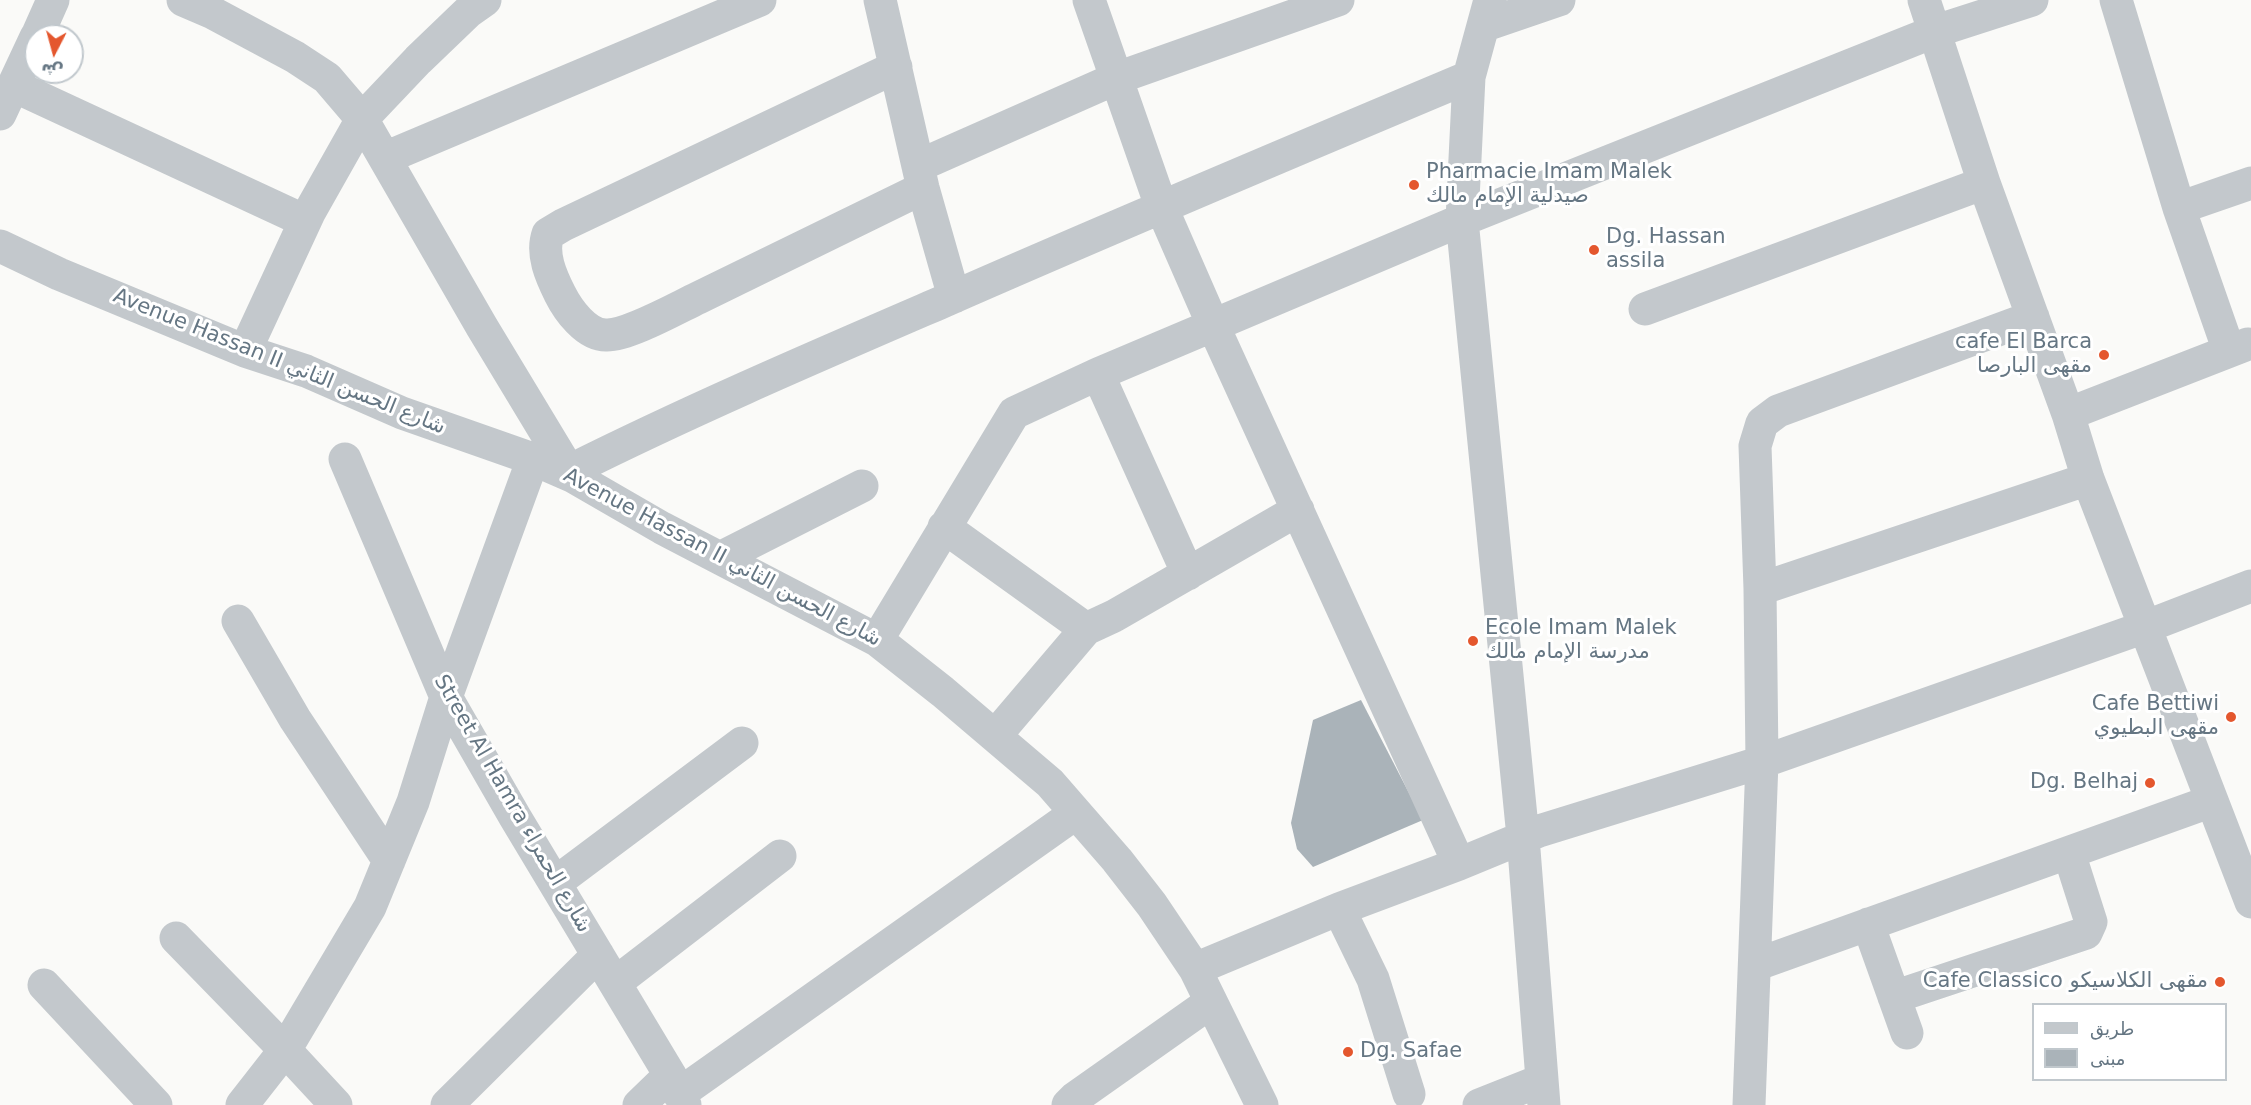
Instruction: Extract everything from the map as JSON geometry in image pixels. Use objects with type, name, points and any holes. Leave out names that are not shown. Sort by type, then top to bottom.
[{"type":"street","points":[[42,24],[53,0]]},
{"type":"street","points":[[183,0],[253,34],[327,78],[362,119],[482,327],[570,473],[645,433],[766,378],[1161,206],[1469,77]]},
{"type":"street","points":[[245,351],[305,221],[362,119],[418,60],[468,12],[485,0]]},
{"type":"street","points":[[385,158],[760,0]]},
{"type":"street","points":[[880,0],[921,177],[954,297]]},
{"type":"street","points":[[1089,0],[1161,206],[1459,864]]},
{"type":"street","points":[[896,67],[548,234],[544,244],[546,258],[560,293],[570,310],[594,333],[606,336],[625,331],[670,311],[921,177],[1117,78],[1338,0]]},
{"type":"street","points":[[1479,1105],[1543,1092],[1523,837],[1462,220],[1469,77],[1486,13],[1559,0]]},
{"type":"street","points":[[1924,0],[1984,183],[2068,414],[2088,479],[2251,902]]},
{"type":"street","points":[[877,640],[1014,413],[1098,374],[1462,220],[1936,32],[2032,0]]},
{"type":"street","points":[[2068,414],[2240,347],[2179,208],[2116,0]]},
{"type":"street","points":[[24,63],[7,100],[305,221]]},
{"type":"street","points":[[1646,309],[1984,183]]},
{"type":"street","points":[[2179,208],[2251,183]]},
{"type":"street","name":"Avenue Hassan II شارع الحسن الثاني","points":[[0,246],[59,274],[245,351],[306,371],[402,413],[570,473],[662,528],[877,640],[1050,783],[1117,860],[1152,905],[1195,969],[1262,1105]]},
{"type":"street","points":[[1749,1105],[1762,762],[1760,589],[1755,446],[1762,423],[1778,411],[2033,317]]},
{"type":"street","points":[[1098,374],[1188,574]]},
{"type":"street","name":"Street Al Hamra شارع الحمراء","points":[[345,459],[446,697],[514,818],[678,1091]]},
{"type":"street","points":[[242,1105],[285,1050],[370,907],[413,802],[446,697],[532,459]]},
{"type":"street","points":[[1760,589],[2088,479]]},
{"type":"street","points":[[720,558],[862,486]]},
{"type":"street","points":[[995,736],[1086,630],[1298,510]]},
{"type":"street","points":[[944,528],[1086,630]]},
{"type":"street","points":[[1195,969],[1339,909],[1459,864],[1523,837],[1762,762],[2145,627],[2251,586]]},
{"type":"street","points":[[238,621],[295,719],[389,861]]},
{"type":"street","points":[[555,883],[742,743]]},
{"type":"street","points":[[1755,965],[2212,801]]},
{"type":"street","points":[[639,1105],[678,1091],[1076,813]]},
{"type":"street","points":[[1894,997],[2086,933],[2091,922],[2069,852]]},
{"type":"street","points":[[615,983],[780,856]]},
{"type":"street","points":[[1339,909],[1372,979],[1409,1094]]},
{"type":"street","points":[[1868,924],[1907,1033]]},
{"type":"street","points":[[176,938],[336,1105]]},
{"type":"street","points":[[447,1105],[598,955]]},
{"type":"street","points":[[44,985],[156,1105]]},
{"type":"street","points":[[1068,1105],[1211,1002]]},
{"type":"building","points":[[1361,700],[1423,820],[1313,867],[1297,849],[1291,823],[1313,720]]},
{"type":"place","name":"Pharmacie Imam Malek صيدلية الإمام مالك","points":[[1414,185]]},
{"type":"place","name":"Dg. Hassan assila","points":[[1594,250]]},
{"type":"place","name":"cafe El Barca مقهى البارصا","points":[[2104,355]]},
{"type":"place","name":"Ecole Imam Malek مدرسة الإمام مالك","points":[[1473,641]]},
{"type":"place","name":"Cafe Bettiwi مقهى البطيوي","points":[[2231,717]]},
{"type":"place","name":"Dg. Belhaj","points":[[2150,783]]},
{"type":"place","name":"Cafe Classico مقهى الكلاسيكو","points":[[2220,982]]},
{"type":"place","name":"Dg. Safae","points":[[1348,1052]]}]
